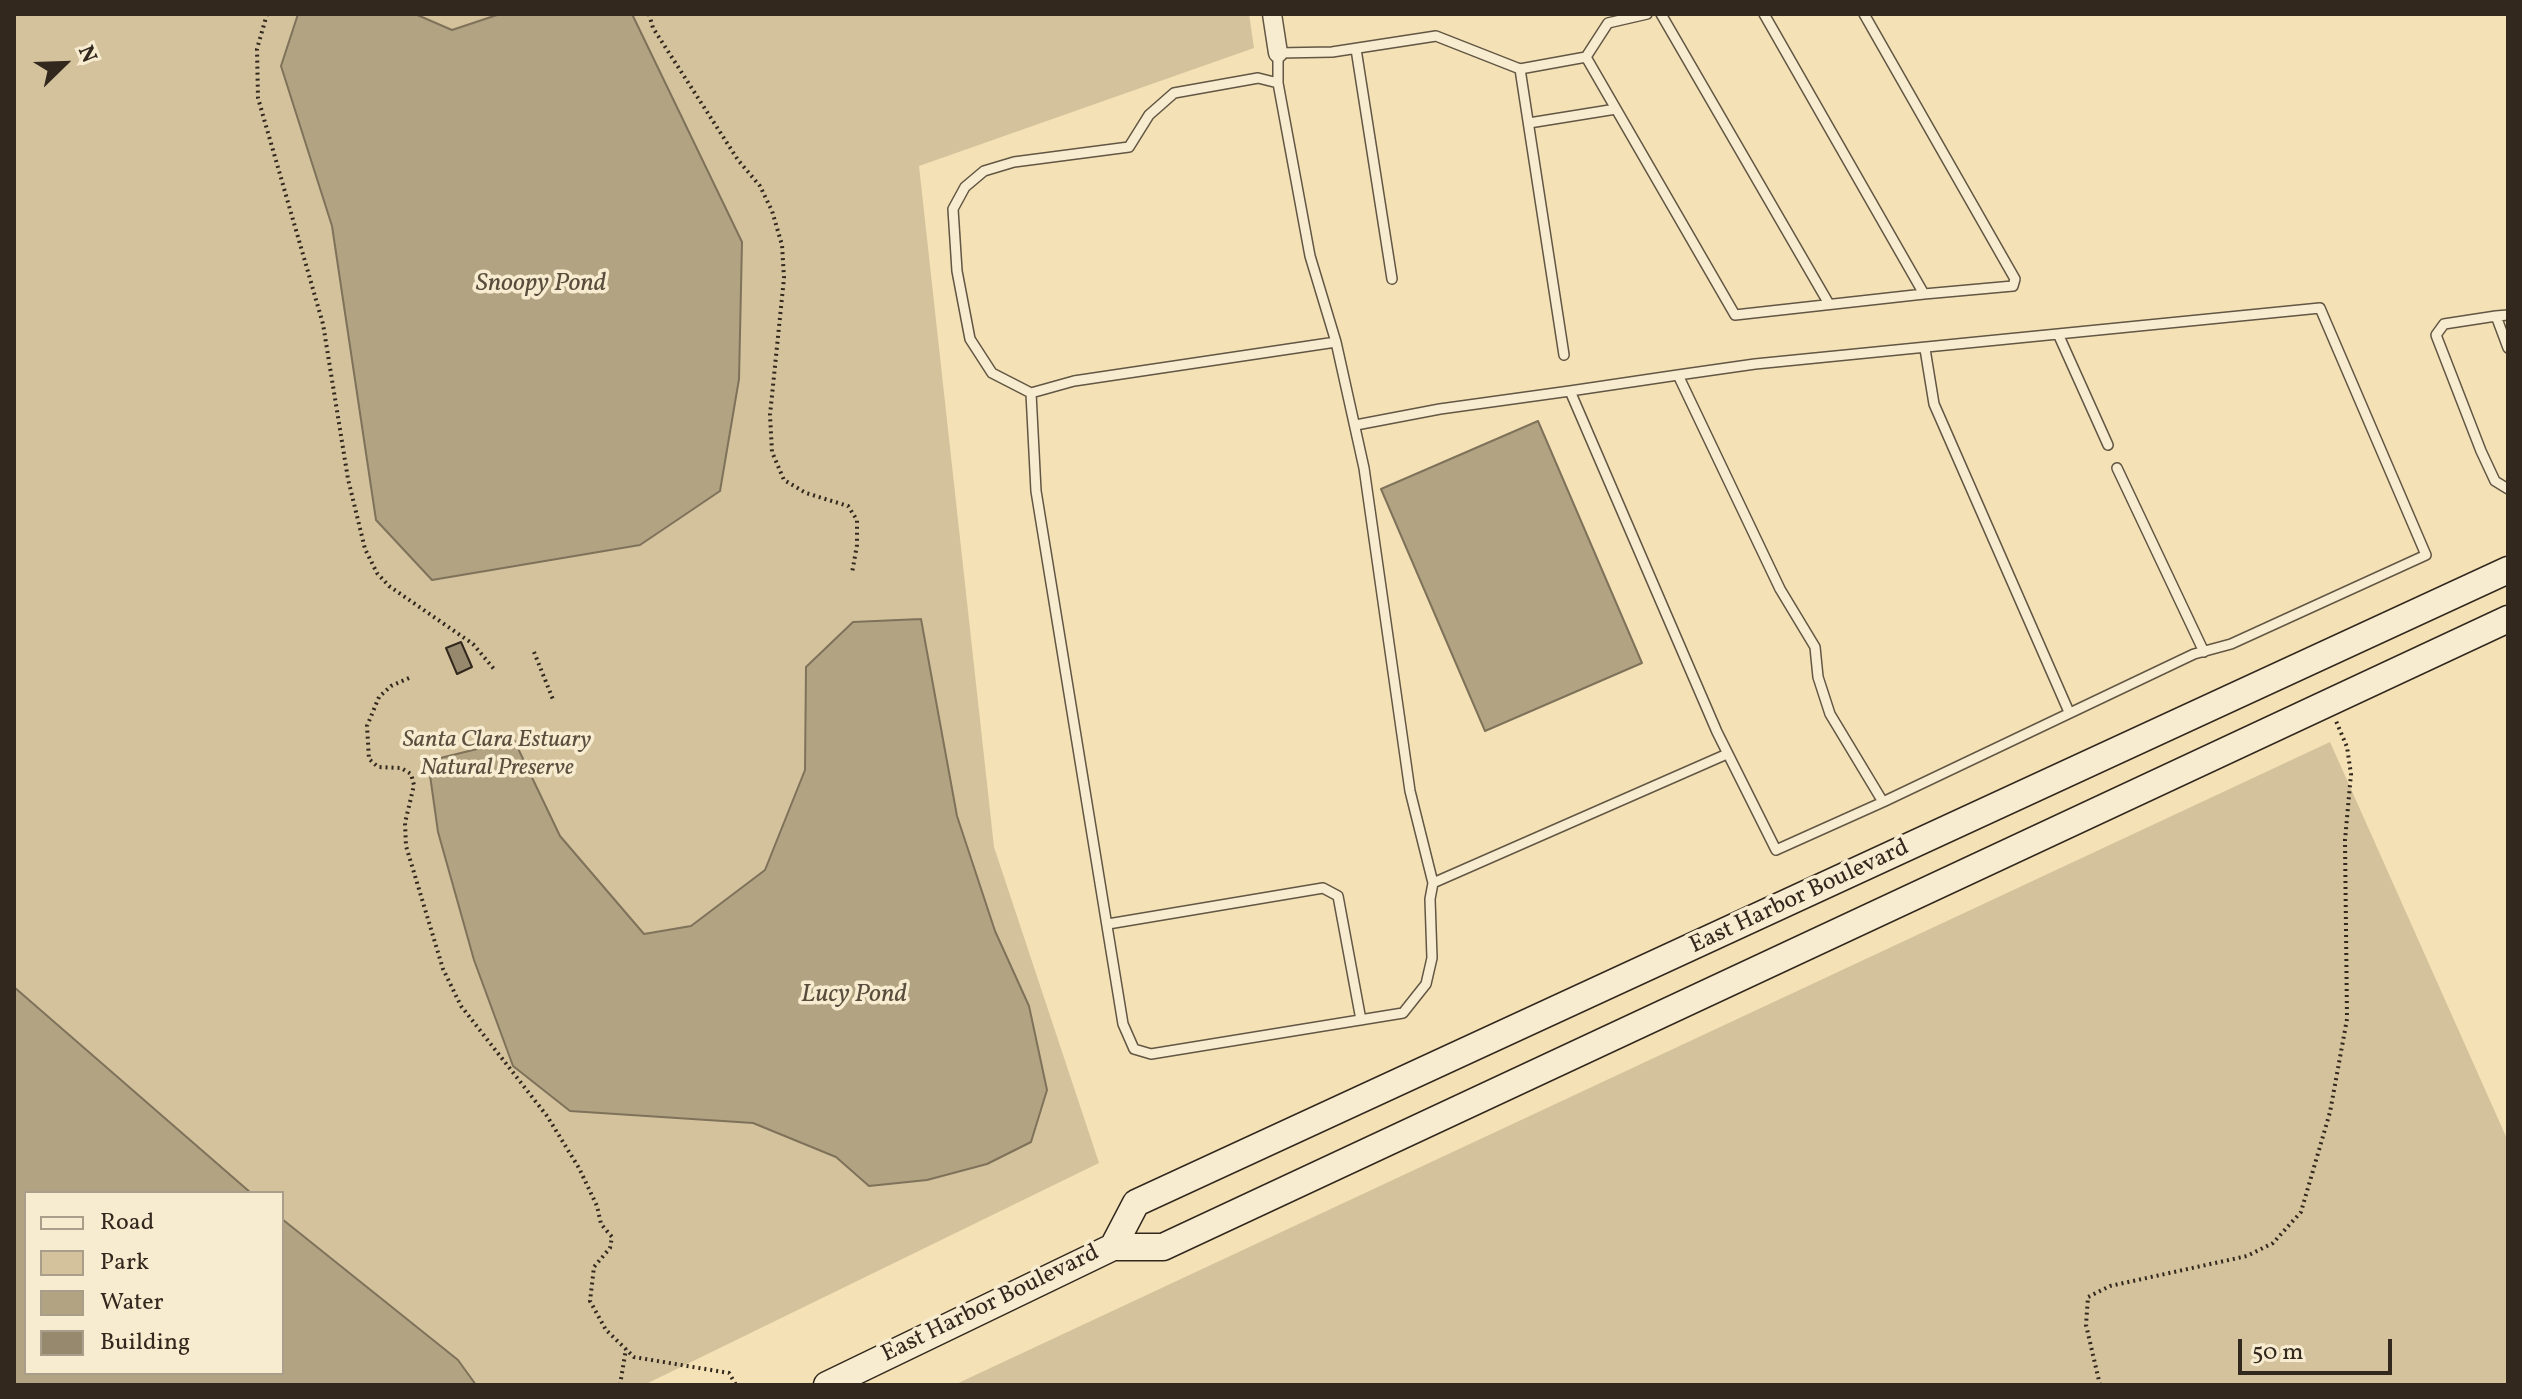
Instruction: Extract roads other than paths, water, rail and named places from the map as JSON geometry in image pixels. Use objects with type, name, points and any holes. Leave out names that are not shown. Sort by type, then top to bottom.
[{"type":"main road","name":"East Harbor Boulevard","points":[[1113,1247],[1136,1203],[2508,570]]},
{"type":"main road","name":"East Harbor Boulevard","points":[[827,1385],[1113,1247],[1163,1247],[2508,619]]},
{"type":"street","points":[[1272,14],[1278,53]]},
{"type":"lane","points":[[1031,393],[1036,491],[1123,1024],[1134,1049],[1151,1054],[1403,1013],[1426,984],[1432,958],[1430,899],[1433,883],[1410,791],[1356,425],[1336,342],[1310,256],[1278,83],[1278,53],[1356,49],[1436,36],[1520,69],[1586,57],[1608,23],[1647,14]]},
{"type":"lane","points":[[1661,14],[1829,304]]},
{"type":"lane","points":[[1764,14],[1924,294]]},
{"type":"lane","points":[[1586,57],[1735,315],[2013,286],[2015,279],[1864,14]]},
{"type":"lane","points":[[1356,49],[1392,279]]},
{"type":"lane","points":[[1520,69],[1564,355]]},
{"type":"lane","points":[[1278,83],[1258,78],[1174,93],[1149,115],[1129,147],[1014,162],[984,171],[965,187],[953,209],[957,271],[970,339],[992,373],[1031,393],[1074,381],[1336,342]]},
{"type":"lane","points":[[1529,123],[1616,109]]},
{"type":"lane","points":[[1356,425],[1570,391],[1755,364],[2320,308],[2426,555],[2231,644],[2204,652],[2069,712],[1776,850],[1727,754],[1570,391]]},
{"type":"lane","points":[[2508,315],[2444,324],[2436,335],[2485,461],[2495,481],[2508,489]]},
{"type":"lane","points":[[2496,316],[2508,348]]},
{"type":"lane","points":[[2059,336],[2108,445]]},
{"type":"lane","points":[[1925,349],[1934,404],[2069,712]]},
{"type":"lane","points":[[1678,375],[1780,589],[1802,620],[1815,647],[1818,677],[1830,714],[1883,802]]},
{"type":"lane","points":[[2117,468],[2204,652]]},
{"type":"lane","points":[[1433,883],[1727,754]]},
{"type":"lane","points":[[1108,924],[1323,888],[1338,896],[1361,1020]]},
{"type":"water","name":"Snoopy Pond","points":[[298,14],[415,14],[452,30],[500,14],[632,14],[742,242],[739,379],[720,491],[640,545],[432,580],[376,520],[332,226],[281,66]]},
{"type":"water","points":[[1538,421],[1642,663],[1485,731],[1381,489]]},
{"type":"water","name":"Lucy Pond","points":[[921,619],[957,816],[995,931],[1029,1006],[1047,1090],[1031,1142],[987,1164],[927,1180],[869,1186],[836,1157],[753,1123],[570,1111],[513,1066],[474,960],[438,832],[428,761],[514,740],[560,836],[644,934],[691,926],[765,870],[805,770],[806,667],[853,622]]},
{"type":"water","points":[[14,987],[249,1191],[24,1191],[24,1375],[284,1375],[284,1221],[458,1360],[476,1385],[14,1385]]},
{"type":"park label","name":"Santa Clara Estuary Natural Preserve","points":[[497,756]]}]
